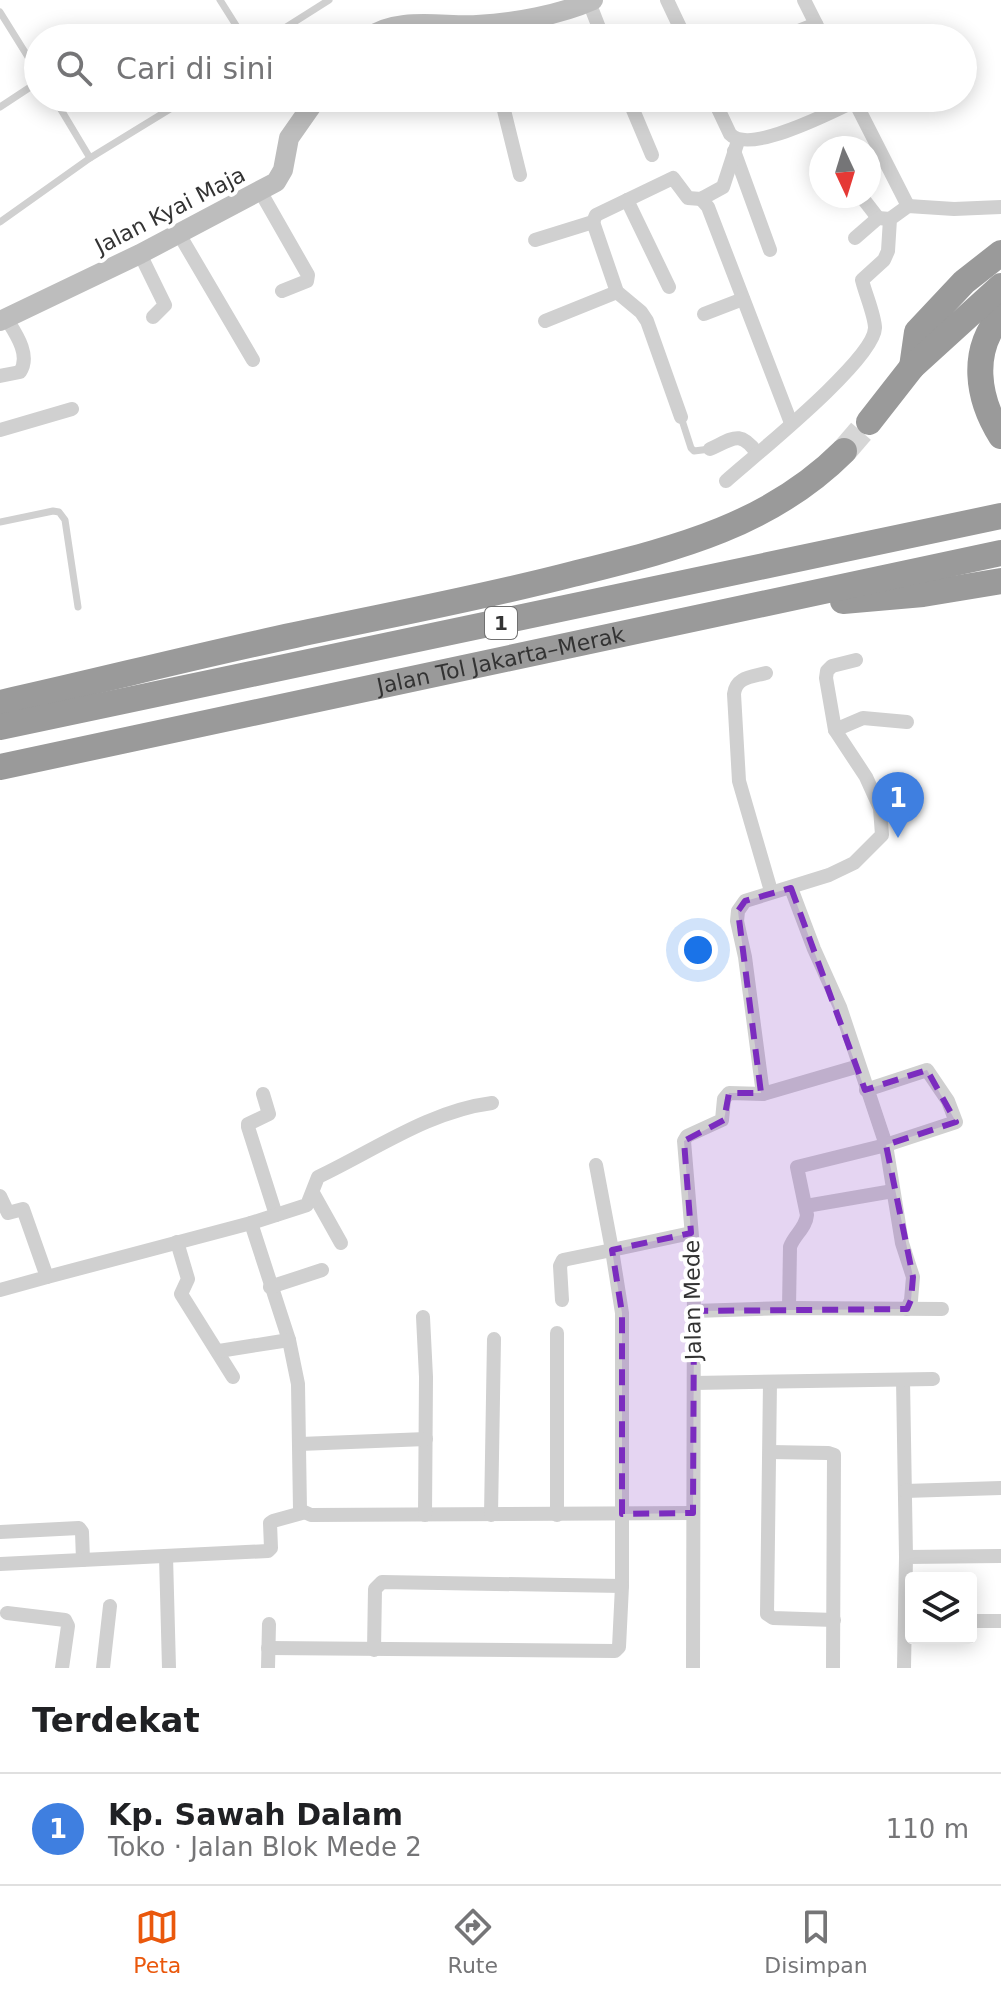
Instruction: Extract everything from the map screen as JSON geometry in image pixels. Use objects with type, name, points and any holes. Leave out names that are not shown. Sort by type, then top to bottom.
[{"type":"highway","points":[[912,367],[917,332],[964,282],[1001,253]]},
{"type":"highway","points":[[869,422],[912,367],[1001,286]]},
{"type":"highway","points":[[1001,315],[982,347],[979,384],[991,420],[1001,436]]},
{"type":"highway","points":[[0,703],[202,655],[521,587],[708,537],[753,517],[807,485],[844,451]]},
{"type":"highway","name":"Jalan Tol Jakarta–Merak","points":[[0,727],[1001,516]]},
{"type":"highway","name":"Jalan Tol Jakarta–Merak","points":[[0,767],[1001,553]]},
{"type":"highway","points":[[759,605],[923,594],[1001,581]]},
{"type":"main road","points":[[510,24],[591,1]]},
{"type":"main road","name":"Jalan Kyai Maja","points":[[3,320],[140,254],[276,182],[289,138],[307,112]]},
{"type":"street","points":[[667,0],[678,24]]},
{"type":"street","points":[[804,0],[816,24]]},
{"type":"street","points":[[591,1],[598,24]]},
{"type":"street","points":[[504,112],[520,175]]},
{"type":"street","points":[[634,112],[652,155]]},
{"type":"street","points":[[720,112],[736,146],[770,250]]},
{"type":"street","points":[[736,146],[796,128],[829,112]]},
{"type":"street","points":[[860,112],[908,206]]},
{"type":"street","points":[[681,417],[647,321],[617,292],[593,222],[596,215],[673,178],[688,198],[701,199],[723,187],[736,146]]},
{"type":"street","points":[[260,191],[307,272],[307,281],[282,291]]},
{"type":"street","points":[[701,199],[708,207],[791,423]]},
{"type":"street","points":[[627,200],[669,287]]},
{"type":"street","points":[[855,238],[908,206],[954,209],[1001,207]]},
{"type":"street","points":[[726,481],[868,348],[875,326],[862,280],[884,260],[888,251],[884,218],[874,208]]},
{"type":"street","points":[[535,240],[593,222]]},
{"type":"street","points":[[179,234],[253,360]]},
{"type":"street","points":[[140,254],[165,305],[153,317]]},
{"type":"street","points":[[545,321],[617,292]]},
{"type":"street","points":[[704,314],[743,299]]},
{"type":"street","points":[[0,376],[20,372],[25,360],[19,338],[3,320]]},
{"type":"street","points":[[0,430],[72,409]]},
{"type":"street","points":[[710,449],[739,438],[747,440],[757,453]]},
{"type":"street","points":[[763,1094],[738,911],[745,901],[829,875],[854,863],[882,835],[880,808],[866,777],[835,730],[827,671],[832,666],[856,660]]},
{"type":"street","points":[[766,673],[736,683],[734,694],[739,781],[771,891]]},
{"type":"street","points":[[835,730],[863,718],[907,722]]},
{"type":"street","points":[[791,888],[840,1007],[886,1145],[902,1243],[913,1277],[907,1309]]},
{"type":"street","name":"Jalan Mede","points":[[693,1668],[694,1311],[684,1141],[687,1136],[722,1120],[724,1099],[729,1093],[763,1094],[859,1066]]},
{"type":"street","points":[[789,1308],[790,1247],[806,1222],[806,1206],[797,1167],[886,1145],[956,1122],[927,1070],[866,1090]]},
{"type":"street","points":[[263,1094],[269,1114],[248,1125],[276,1215]]},
{"type":"street","points":[[0,1290],[251,1223],[307,1205],[318,1177],[366,1155],[416,1126],[461,1109],[492,1103]]},
{"type":"street","points":[[268,1648],[615,1651],[621,1642],[622,1313],[596,1165]]},
{"type":"street","points":[[806,1206],[893,1191]]},
{"type":"street","points":[[313,1193],[341,1243]]},
{"type":"street","points":[[0,1196],[8,1213],[23,1209],[47,1277]]},
{"type":"street","points":[[251,1223],[289,1340],[298,1384],[302,1513]]},
{"type":"street","points":[[562,1300],[560,1266],[563,1260],[691,1233]]},
{"type":"street","points":[[177,1242],[188,1279],[181,1294],[233,1377]]},
{"type":"street","points":[[270,1287],[322,1270]]},
{"type":"street","points":[[694,1311],[942,1309]]},
{"type":"street","points":[[423,1317],[425,1515]]},
{"type":"street","points":[[557,1333],[557,1515]]},
{"type":"street","points":[[491,1515],[494,1339]]},
{"type":"street","points":[[219,1351],[289,1340]]},
{"type":"street","points":[[694,1383],[933,1379]]},
{"type":"street","points":[[903,1380],[906,1572]]},
{"type":"street","points":[[770,1382],[768,1616],[834,1620]]},
{"type":"street","points":[[300,1444],[426,1439]]},
{"type":"street","points":[[770,1452],[834,1455],[833,1668]]},
{"type":"street","points":[[905,1491],[1001,1488]]},
{"type":"street","points":[[0,1564],[268,1551],[271,1548],[270,1523],[281,1517],[302,1513],[693,1513]]},
{"type":"street","points":[[0,1532],[79,1528],[82,1532],[83,1560]]},
{"type":"street","points":[[166,1556],[169,1668]]},
{"type":"street","points":[[906,1557],[1001,1556]]},
{"type":"street","points":[[374,1650],[375,1589],[382,1582],[622,1586]]},
{"type":"street","points":[[103,1668],[110,1606]]},
{"type":"street","points":[[7,1613],[65,1620],[68,1626],[62,1668]]},
{"type":"street","points":[[977,1621],[1001,1621]]},
{"type":"street","points":[[268,1668],[269,1624]]},
{"type":"street","points":[[904,1668],[906,1644]]},
{"type":"street","points":[[432,1650],[432,1668]]},
{"type":"lane","points":[[220,0],[235,24]]},
{"type":"lane","points":[[291,24],[329,0]]},
{"type":"lane","points":[[0,12],[24,51]]},
{"type":"lane","points":[[0,107],[24,91]]},
{"type":"lane","points":[[62,112],[90,158]]},
{"type":"lane","points":[[0,222],[90,158],[165,112]]},
{"type":"lane","points":[[681,417],[691,448],[694,451],[710,449]]},
{"type":"lane","points":[[0,522],[59,512],[65,520],[78,607]]},
{"type":"highlighted area","points":[[791,888],[865,1090],[927,1070],[956,1122],[886,1145],[913,1277],[911,1300],[907,1309],[694,1311],[693,1513],[622,1514],[622,1313],[612,1250],[691,1233],[684,1141],[724,1120],[729,1093],[761,1093],[738,911],[745,901]]},
{"type":"tunnel","points":[[844,451],[869,422]]},
{"type":"place","name":"Kp. Sawah Dalam","points":[[898,838]]}]
